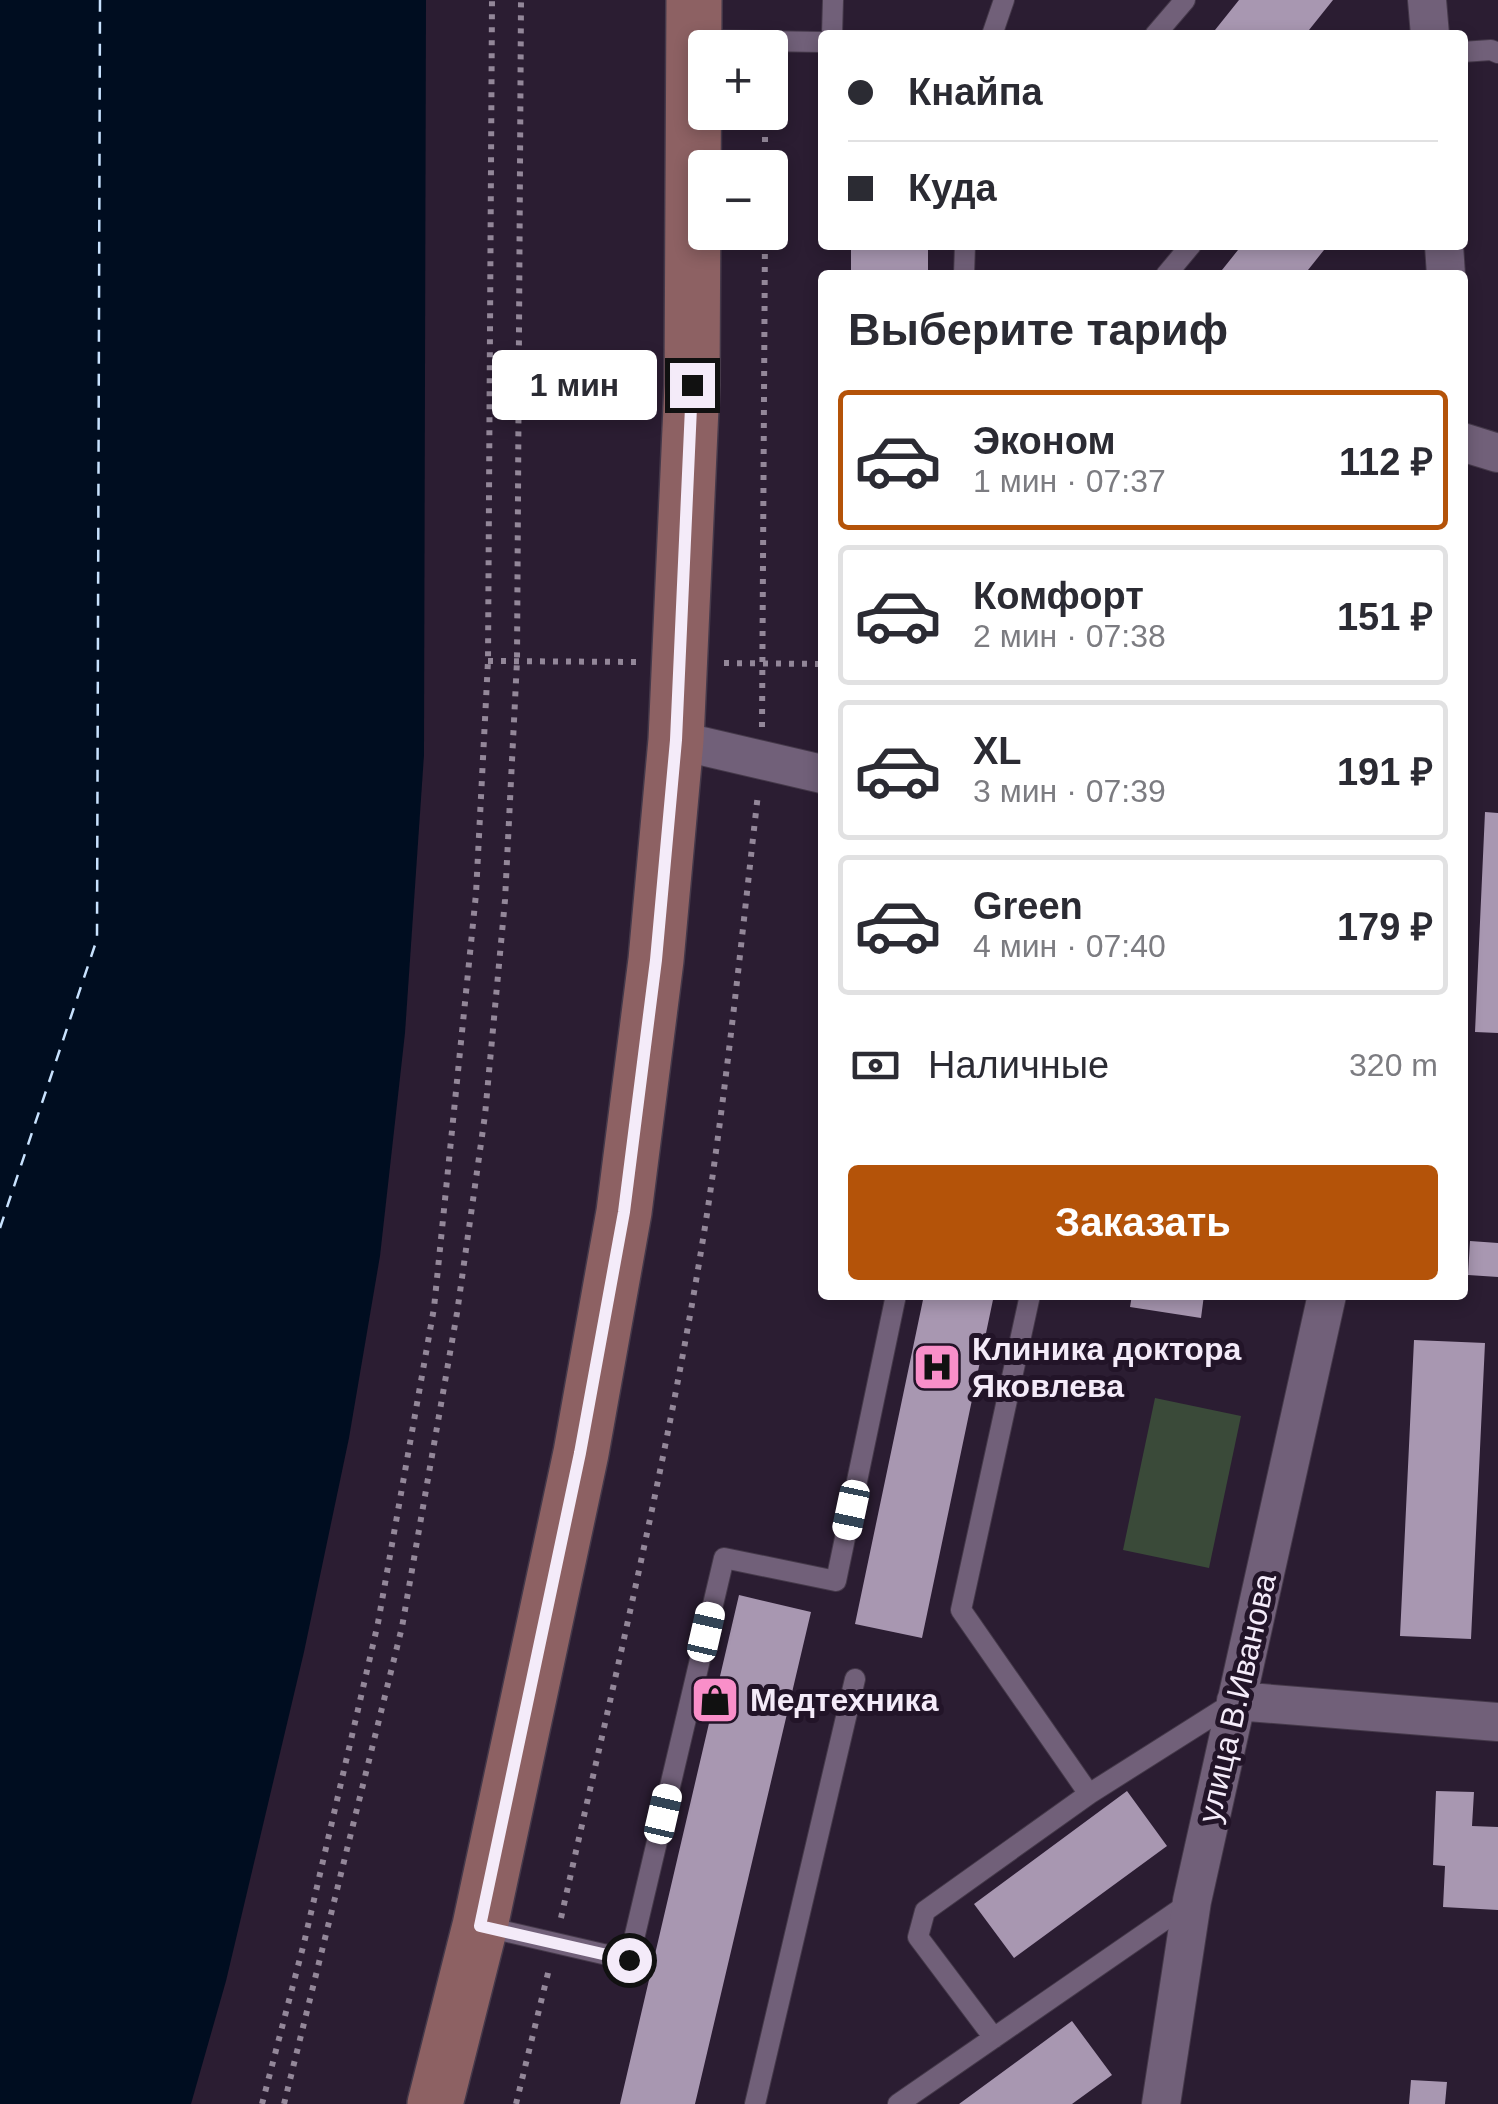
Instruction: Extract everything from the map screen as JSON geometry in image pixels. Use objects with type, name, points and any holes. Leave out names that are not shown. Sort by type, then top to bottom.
[{"type":"main road","points":[[435,2104],[480,1926],[580,1453],[624,1212],[656,960],[676,740],[692,385],[694,20]]},
{"type":"street","points":[[1427,0],[1430,30]]},
{"type":"street","points":[[1468,444],[1498,452]]},
{"type":"street","points":[[676,740],[818,773]]},
{"type":"street","name":"улица В.Иванова","points":[[1162,2104],[1192,1901],[1326,1300]]},
{"type":"street","points":[[1236,1701],[1498,1722]]},
{"type":"lane","points":[[832,30],[833,0]]},
{"type":"lane","points":[[994,30],[1004,0]]},
{"type":"lane","points":[[1159,30],[1184,0]]},
{"type":"lane","points":[[694,20],[818,41]]},
{"type":"lane","points":[[1468,52],[1498,53]]},
{"type":"lane","points":[[1170,270],[1186,250]]},
{"type":"lane","points":[[480,1926],[629,1960],[724,1558],[836,1582],[895,1300]]},
{"type":"lane","points":[[1029,1300],[961,1610],[1090,1794]]},
{"type":"lane","points":[[756,2104],[855,1679]]},
{"type":"lane","points":[[994,2038],[918,1937],[925,1911],[1090,1794],[1236,1701]]},
{"type":"lane","points":[[898,2104],[1192,1901]]},
{"type":"path","points":[[262,2104],[304,1943],[378,1623],[434,1308],[476,894],[488,660],[492,0]]},
{"type":"path","points":[[284,2104],[402,1627],[457,1313],[485,1115],[506,900],[517,660],[521,0]]},
{"type":"path","points":[[516,2104],[556,1944],[662,1461],[706,1215],[762,760],[765,250]]},
{"type":"green space","points":[[1155,1398],[1241,1416],[1209,1568],[1123,1550]]},
{"type":"water","points":[[0,0],[426,0],[424,755],[405,1033],[380,1256],[349,1438],[304,1652],[226,1981],[191,2104],[0,2104]]},
{"type":"building","points":[[1239,0],[1333,0],[1309,30],[1215,30]]},
{"type":"building","points":[[851,250],[928,250],[928,270],[851,270]]},
{"type":"building","points":[[1238,250],[1324,250],[1308,270],[1222,270]]},
{"type":"building","points":[[1485,812],[1498,813],[1498,1033],[1475,1032]]},
{"type":"building","points":[[1470,1241],[1498,1243],[1498,1277],[1468,1275]]},
{"type":"building","points":[[923,1300],[993,1300],[922,1638],[855,1624]]},
{"type":"building","points":[[1131,1300],[1203,1300],[1201,1318],[1130,1307]]},
{"type":"building","points":[[1414,1340],[1485,1343],[1471,1639],[1400,1636]]},
{"type":"building","points":[[739,1595],[811,1612],[695,2104],[620,2104]]},
{"type":"building","points":[[1127,1791],[1167,1846],[1014,1958],[974,1904]]},
{"type":"building","points":[[1436,1791],[1474,1792],[1472,1826],[1498,1827],[1498,1910],[1443,1907],[1445,1866],[1433,1865]]},
{"type":"building","points":[[1072,2021],[1112,2075],[1072,2104],[959,2104]]},
{"type":"building","points":[[1411,2080],[1447,2082],[1445,2104],[1409,2104]]},
{"type":"ferry route","points":[[0,1228],[97,939],[100,0]]},
{"type":"place","name":"Клиника доктора Яковлева","points":[[937,1367]]},
{"type":"place","name":"Медтехника","points":[[715,1700]]},
{"type":"route","points":[[629,1960],[480,1926],[580,1453],[624,1212],[656,960],[676,740],[692,385]]}]
